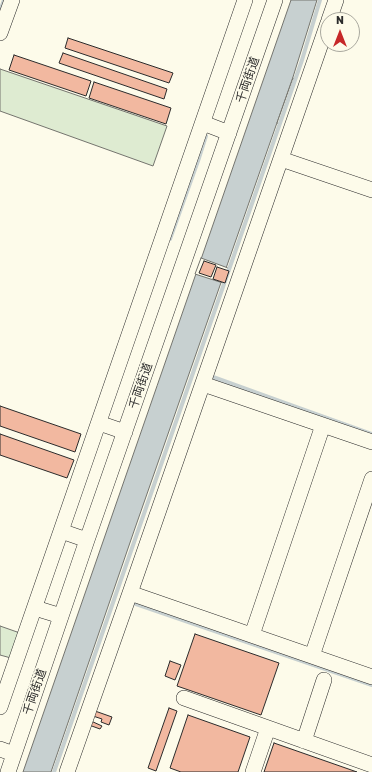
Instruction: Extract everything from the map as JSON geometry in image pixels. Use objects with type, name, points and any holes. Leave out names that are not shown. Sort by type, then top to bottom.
[{"type":"street","points":[[0,33],[12,0]]},
{"type":"street","points":[[0,707],[35,608],[65,532],[207,125],[245,0]]},
{"type":"street","name":"千両街道","points":[[8,772],[124,432],[276,0]]},
{"type":"street","points":[[332,12],[336,0]]},
{"type":"street","points":[[67,772],[320,46]]},
{"type":"street","points":[[207,125],[229,133]]},
{"type":"street","points":[[281,159],[372,190]]},
{"type":"street","points":[[203,384],[372,442]]},
{"type":"street","points":[[103,424],[124,432]]},
{"type":"street","points":[[252,635],[323,425]]},
{"type":"street","points":[[312,656],[372,479]]},
{"type":"street","points":[[65,532],[87,540]]},
{"type":"street","points":[[130,593],[372,677]]},
{"type":"street","points":[[35,608],[61,616]]},
{"type":"street","points":[[304,741],[324,680]]},
{"type":"street","points":[[184,698],[372,765]]},
{"type":"street","points":[[253,772],[268,728]]},
{"type":"street","points":[[0,749],[14,754]]},
{"type":"green space","points":[[0,69],[167,126],[153,166],[0,111]]},
{"type":"green space","points":[[0,626],[20,633],[11,658],[0,655]]},
{"type":"shaded area","points":[[291,0],[317,0],[293,77],[51,772],[23,772]]},
{"type":"pier","points":[[293,78],[294,79],[279,124],[277,123]]},
{"type":"pier","points":[[201,258],[228,268],[223,283],[195,274]]},
{"type":"building","points":[[68,38],[173,73],[169,83],[65,48]]},
{"type":"building","points":[[63,53],[167,89],[164,99],[59,63]]},
{"type":"building","points":[[14,55],[91,81],[86,96],[9,70]]},
{"type":"building","points":[[94,82],[171,108],[166,124],[89,98]]},
{"type":"building","points":[[204,261],[216,265],[211,277],[199,273]]},
{"type":"building","points":[[217,267],[229,271],[225,283],[213,279]]},
{"type":"building","points":[[0,406],[81,434],[75,452],[0,426]]},
{"type":"building","points":[[0,434],[74,460],[67,478],[0,455]]},
{"type":"building","points":[[195,634],[279,663],[261,715],[177,686]]},
{"type":"building","points":[[170,661],[181,665],[175,680],[165,676]]},
{"type":"building","points":[[169,708],[177,711],[156,771],[148,768]]},
{"type":"building","points":[[95,711],[112,717],[109,725],[101,722],[102,719],[93,716]]},
{"type":"building","points":[[188,715],[250,737],[238,772],[181,772],[170,768]]},
{"type":"building","points":[[91,721],[102,726],[100,729],[89,725]]},
{"type":"building","points":[[274,743],[357,772],[264,772]]},
{"type":"waterway","points":[[0,11],[4,0]]},
{"type":"waterway","points":[[54,772],[302,60],[320,0]]},
{"type":"waterway","points":[[170,239],[206,136]]},
{"type":"waterway","points":[[209,377],[213,377],[372,434]]},
{"type":"waterway","points":[[136,604],[372,685]]}]
